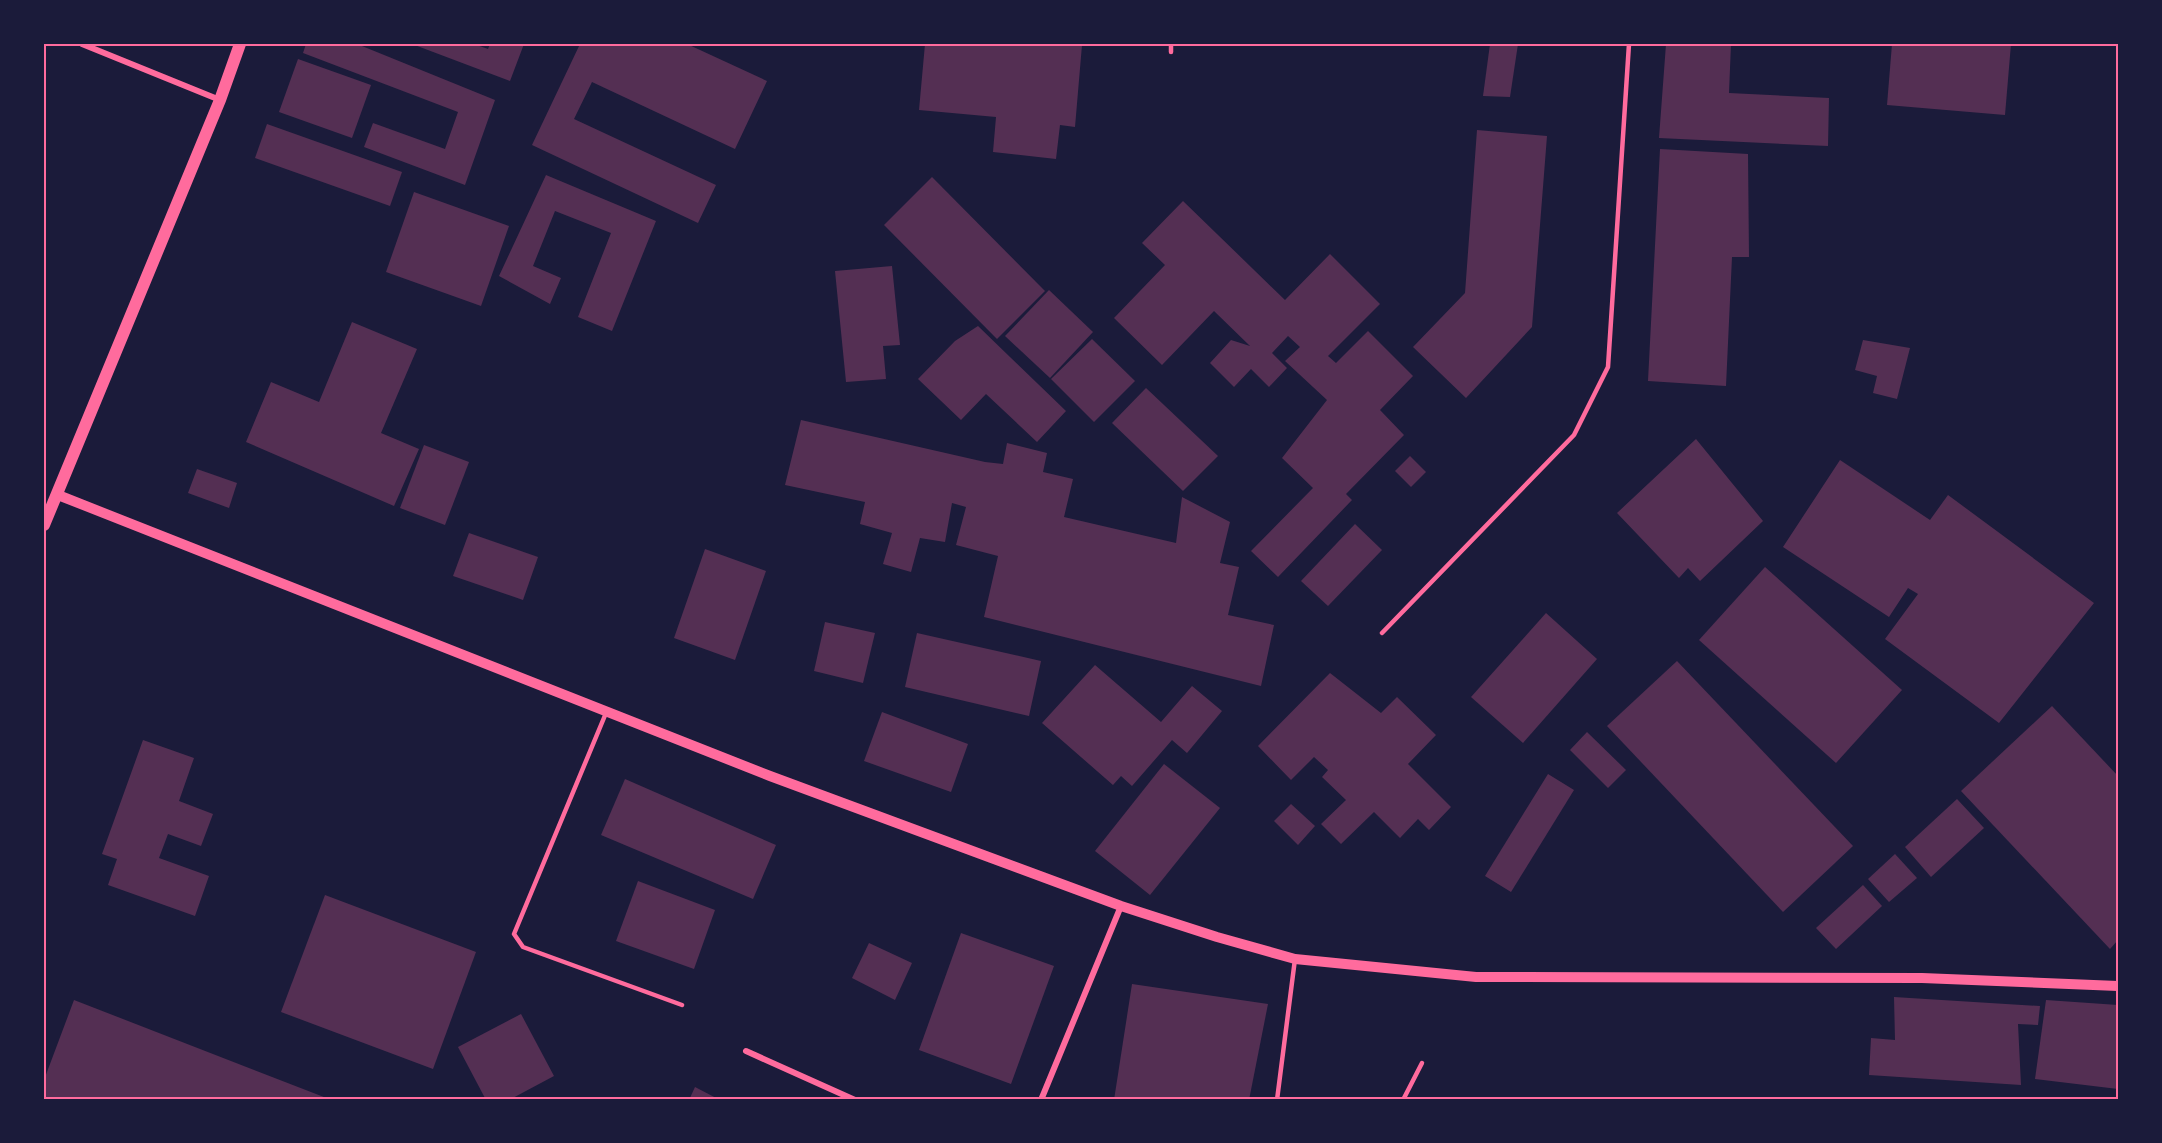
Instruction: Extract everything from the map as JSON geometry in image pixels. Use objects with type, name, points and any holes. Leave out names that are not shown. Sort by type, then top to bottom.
[{"type":"main road","points":[[44,525],[220,100],[240,44]]},
{"type":"street","points":[[82,44],[220,100]]},
{"type":"street","points":[[58,495],[606,713],[1120,906],[1216,938],[1295,959],[1476,977],[1922,978],[2118,986]]},
{"type":"street","points":[[1041,1100],[1120,906]]},
{"type":"street","points":[[746,1051],[855,1100]]},
{"type":"lane","points":[[1171,44],[1171,52]]},
{"type":"lane","points":[[1382,633],[1574,435],[1608,367],[1629,44]]},
{"type":"lane","points":[[606,713],[514,934],[523,947],[682,1005]]},
{"type":"lane","points":[[1277,1100],[1295,959]]},
{"type":"lane","points":[[1403,1100],[1422,1062]]},
{"type":"building","points":[[306,44],[357,44],[495,100],[465,185],[364,147],[373,123],[445,149],[458,112],[303,53]]},
{"type":"building","points":[[412,44],[474,44],[488,49],[490,44],[524,44],[510,81]]},
{"type":"building","points":[[580,44],[687,44],[767,81],[735,149],[592,82],[574,119],[716,185],[698,223],[532,145]]},
{"type":"building","points":[[925,44],[1082,45],[1075,127],[1060,125],[1056,159],[993,152],[996,117],[919,110]]},
{"type":"building","points":[[1490,44],[1518,44],[1510,97],[1483,96]]},
{"type":"building","points":[[1666,44],[1731,44],[1729,93],[1829,98],[1828,146],[1659,138]]},
{"type":"building","points":[[1892,44],[2011,44],[2005,115],[1887,105]]},
{"type":"building","points":[[298,59],[371,85],[352,138],[279,112]]},
{"type":"building","points":[[267,124],[402,172],[390,206],[255,158]]},
{"type":"building","points":[[1477,130],[1547,136],[1532,327],[1466,398],[1413,347],[1465,293]]},
{"type":"building","points":[[1660,149],[1748,154],[1749,257],[1732,257],[1726,386],[1648,381]]},
{"type":"building","points":[[546,175],[656,221],[612,331],[578,317],[611,233],[555,211],[533,266],[561,278],[550,304],[499,276]]},
{"type":"building","points":[[932,177],[1045,291],[997,339],[884,225]]},
{"type":"building","points":[[414,192],[509,226],[481,306],[386,272]]},
{"type":"building","points":[[1183,201],[1285,300],[1330,254],[1380,304],[1328,356],[1336,363],[1368,331],[1413,376],[1380,410],[1404,435],[1346,494],[1352,500],[1278,577],[1251,551],[1313,488],[1282,458],[1327,400],[1285,361],[1300,347],[1288,336],[1272,353],[1287,368],[1269,387],[1251,369],[1234,387],[1210,363],[1231,340],[1250,346],[1214,311],[1162,365],[1114,318],[1165,265],[1142,243]]},
{"type":"building","points":[[892,266],[900,345],[883,346],[886,379],[846,382],[835,271]]},
{"type":"building","points":[[1049,290],[1093,332],[1050,378],[1005,336]]},
{"type":"building","points":[[352,322],[417,349],[381,433],[419,449],[394,506],[246,442],[271,382],[319,402]]},
{"type":"building","points":[[978,326],[1066,411],[1037,442],[986,394],[961,420],[918,379],[955,341]]},
{"type":"building","points":[[1092,339],[1135,381],[1094,422],[1051,379]]},
{"type":"building","points":[[1863,340],[1910,348],[1897,399],[1873,393],[1877,376],[1855,370]]},
{"type":"building","points":[[1146,388],[1218,456],[1183,491],[1112,423]]},
{"type":"building","points":[[801,420],[985,462],[1003,464],[1007,443],[1047,453],[1043,472],[1073,479],[1064,517],[1176,543],[1182,497],[1230,522],[1220,563],[1239,567],[1228,615],[1274,625],[1261,686],[984,617],[998,556],[956,545],[966,507],[952,503],[945,542],[920,538],[911,572],[883,564],[892,533],[860,524],[865,502],[785,485]]},
{"type":"building","points":[[1696,439],[1763,521],[1700,581],[1688,568],[1679,578],[1617,513]]},
{"type":"building","points":[[424,445],[469,462],[445,525],[400,508]]},
{"type":"building","points":[[1410,456],[1426,472],[1411,487],[1395,471]]},
{"type":"building","points":[[1840,460],[1930,520],[1948,495],[2094,603],[1999,723],[1885,639],[1918,594],[1908,588],[1889,617],[1783,547]]},
{"type":"building","points":[[197,469],[237,483],[229,508],[188,493]]},
{"type":"building","points":[[1355,524],[1382,550],[1328,606],[1301,581]]},
{"type":"building","points":[[469,533],[538,557],[523,600],[453,576]]},
{"type":"building","points":[[705,549],[766,571],[735,660],[674,638]]},
{"type":"building","points":[[1765,567],[1902,690],[1836,763],[1699,640]]},
{"type":"building","points":[[1546,613],[1597,659],[1523,743],[1471,697]]},
{"type":"building","points":[[825,622],[875,633],[863,683],[814,671]]},
{"type":"building","points":[[917,633],[1041,661],[1029,716],[905,687]]},
{"type":"building","points":[[1677,661],[1853,846],[1783,912],[1607,726]]},
{"type":"building","points":[[1095,665],[1161,722],[1192,686],[1222,711],[1187,753],[1172,740],[1132,786],[1121,776],[1113,785],[1042,723]]},
{"type":"building","points":[[1330,673],[1381,713],[1397,697],[1436,735],[1408,764],[1451,807],[1429,830],[1418,819],[1400,838],[1374,812],[1341,844],[1321,824],[1346,800],[1322,777],[1328,770],[1314,757],[1291,780],[1258,746]]},
{"type":"building","points":[[2052,706],[2118,776],[2118,940],[2110,949],[1961,791]]},
{"type":"building","points":[[882,712],[968,744],[951,792],[864,761]]},
{"type":"building","points":[[1587,732],[1626,770],[1608,788],[1570,750]]},
{"type":"building","points":[[143,740],[194,758],[179,801],[213,814],[201,846],[168,834],[159,858],[209,876],[195,916],[108,885],[117,859],[102,854]]},
{"type":"building","points":[[1164,764],[1220,808],[1150,895],[1095,851]]},
{"type":"building","points":[[1548,774],[1574,790],[1511,892],[1485,876]]},
{"type":"building","points":[[625,779],[776,845],[753,899],[601,835]]},
{"type":"building","points":[[1957,799],[1984,828],[1931,877],[1905,847]]},
{"type":"building","points":[[1291,804],[1315,826],[1298,845],[1274,821]]},
{"type":"building","points":[[1895,854],[1917,878],[1889,902],[1868,879]]},
{"type":"building","points":[[638,881],[715,910],[694,969],[616,941]]},
{"type":"building","points":[[1863,885],[1882,906],[1836,949],[1816,928]]},
{"type":"building","points":[[325,895],[476,952],[433,1069],[281,1012]]},
{"type":"building","points":[[961,933],[1054,966],[1011,1084],[919,1050]]},
{"type":"building","points":[[869,943],[912,963],[895,1000],[852,978]]},
{"type":"building","points":[[1132,984],[1268,1004],[1249,1100],[1114,1100]]},
{"type":"building","points":[[1894,997],[2040,1006],[2038,1025],[2018,1024],[2021,1085],[1869,1075],[1871,1038],[1895,1040]]},
{"type":"building","points":[[74,1000],[329,1100],[44,1100],[44,1080]]},
{"type":"building","points":[[2046,1000],[2118,1005],[2118,1089],[2035,1079]]},
{"type":"building","points":[[521,1014],[554,1076],[509,1100],[486,1100],[458,1047]]},
{"type":"building","points":[[695,1087],[720,1100],[689,1100]]}]
